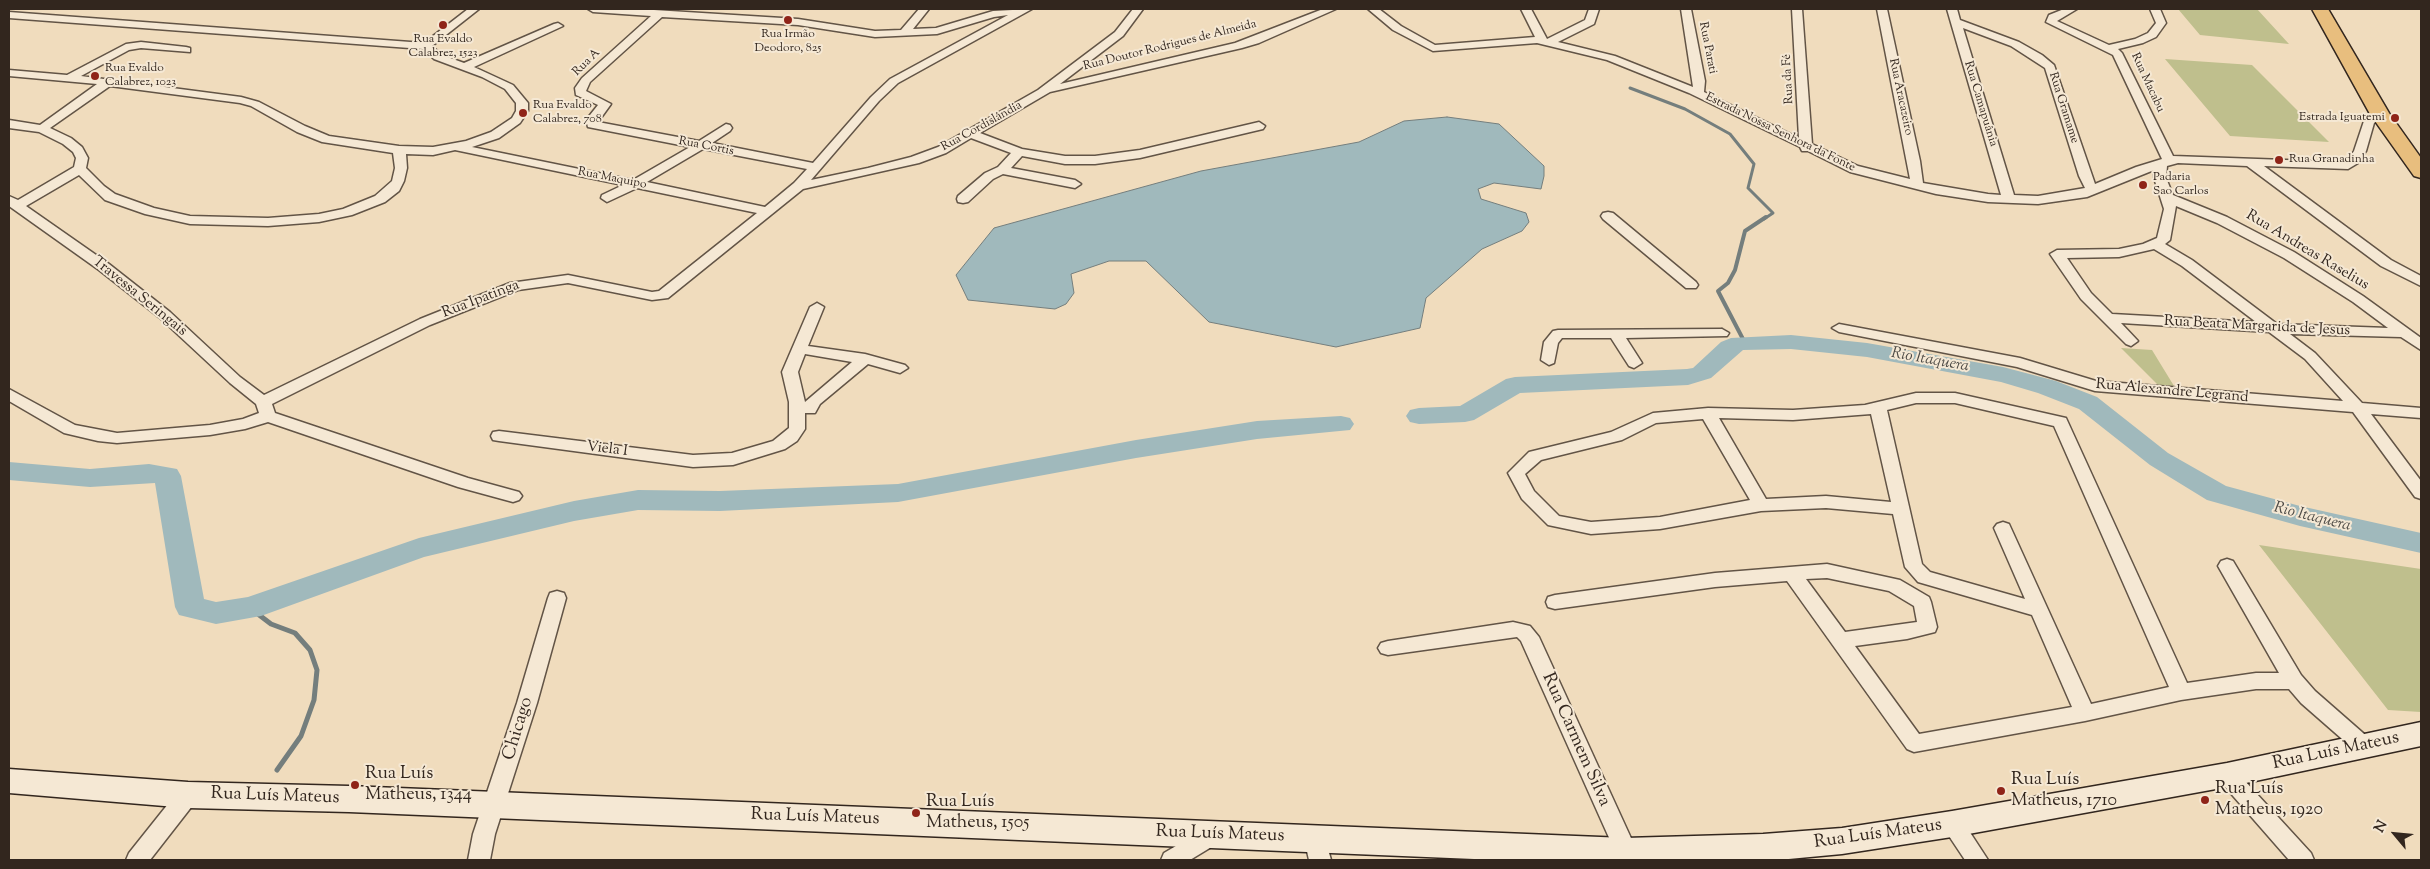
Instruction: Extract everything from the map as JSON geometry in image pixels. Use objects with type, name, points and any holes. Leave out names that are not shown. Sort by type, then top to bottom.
[{"type":"main road","points":[[2320,9],[2380,114],[2421,172]]},
{"type":"main road","name":"Rua Luís Mateus","points":[[9,781],[188,795],[494,805],[1213,834],[1317,849],[1627,856],[1842,841],[1952,824],[2227,775],[2421,734]]},
{"type":"street","points":[[9,15],[427,46],[474,9]]},
{"type":"street","points":[[593,9],[812,23],[875,34],[937,31],[993,14],[1026,9]]},
{"type":"street","points":[[768,20],[780,9]]},
{"type":"street","points":[[904,33],[924,9]]},
{"type":"street","name":"Rua Ipatinga","points":[[9,394],[70,429],[98,436],[117,438],[210,430],[244,424],[265,409],[425,322],[515,286],[568,280],[652,296],[663,295],[798,186],[894,81],[1026,9]]},
{"type":"street","name":"Rua Doutor Rodrigues de Almeida","points":[[1042,92],[1255,41],[1331,9]]},
{"type":"street","name":"Estrada Nossa Senhora da Fonte","points":[[1372,9],[1397,28],[1430,47],[1546,41],[1610,58],[1698,93],[1806,148],[1854,170],[1966,196],[2009,200],[2059,198],[2092,190],[2165,162]]},
{"type":"street","points":[[1526,9],[1546,41],[1590,22],[1594,9]]},
{"type":"street","name":"Rua Parati","points":[[1686,9],[1698,71],[1700,87],[1698,93]]},
{"type":"street","name":"Rua da Fé","points":[[1797,9],[1806,148]]},
{"type":"street","name":"Rua Aracazeiro","points":[[1882,9],[1914,161],[1917,186]]},
{"type":"street","name":"Rua Camapuânia","points":[[1952,9],[2009,200]]},
{"type":"street","name":"Rua Macabu","points":[[2072,9],[2053,17],[2051,20],[2052,24],[2111,48],[2120,57],[2165,162],[2160,178],[2171,210],[2169,225],[2163,240],[2155,244]]},
{"type":"street","points":[[2111,48],[2139,41],[2152,35],[2161,23],[2155,9]]},
{"type":"street","name":"Rua Cordislândia","points":[[798,186],[915,160],[942,150],[1042,92],[1118,34],[1137,10]]},
{"type":"street","name":"Rua A","points":[[597,125],[592,124],[592,120],[605,104],[580,93],[581,88],[586,80],[659,14]]},
{"type":"street","name":"Rua Gramame","points":[[1957,22],[2015,44],[2038,57],[2050,67],[2092,190]]},
{"type":"street","points":[[464,67],[558,26]]},
{"type":"street","points":[[68,79],[117,50],[126,47],[141,45],[186,50]]},
{"type":"street","points":[[9,73],[108,82],[241,100],[255,104],[315,136],[416,152],[455,147],[495,135],[516,120],[522,111],[522,103],[509,87],[486,75],[438,57],[428,51],[427,46]]},
{"type":"street","points":[[42,129],[108,82]]},
{"type":"street","points":[[2165,162],[2198,158],[2326,167],[2350,164],[2360,151],[2369,121],[2380,114]]},
{"type":"street","points":[[9,124],[42,129],[67,141],[78,150],[82,158],[80,169]]},
{"type":"street","name":"Rua Cortis","points":[[597,125],[815,167]]},
{"type":"street","points":[[972,134],[1018,152],[1065,160],[1108,159],[1259,126]]},
{"type":"street","points":[[607,198],[636,184],[700,146],[726,128]]},
{"type":"street","name":"Rua Maquipo","points":[[455,147],[768,211]]},
{"type":"street","points":[[80,169],[99,189],[110,197],[150,211],[190,220],[268,222],[320,218],[347,212],[380,199],[394,188],[398,181],[401,168],[399,150]]},
{"type":"street","points":[[963,199],[989,176],[1002,170],[1018,152]]},
{"type":"street","points":[[2250,162],[2386,263],[2421,282]]},
{"type":"street","points":[[13,203],[80,169]]},
{"type":"street","points":[[1002,170],[1075,184]]},
{"type":"street","name":"Rua Andreas Raselius","points":[[2168,198],[2222,220],[2289,255],[2358,299],[2421,345]]},
{"type":"street","name":"Travessa Seringais","points":[[13,203],[104,267],[123,284],[165,315],[265,409],[464,483],[513,496]]},
{"type":"street","points":[[1608,216],[1691,285]]},
{"type":"street","points":[[2131,341],[2086,296],[2057,254],[2119,253],[2155,244],[2187,263],[2310,356],[2358,408],[2421,493]]},
{"type":"street","name":"Viela I","points":[[499,436],[693,462],[733,459],[779,445],[795,433],[798,422],[797,402],[790,372],[817,308]]},
{"type":"street","name":"Rua Beata Margarida de Jesus","points":[[2109,318],[2223,324],[2275,329],[2405,333]]},
{"type":"street","name":"Rua Alexandre Legrand","points":[[1839,328],[2020,363],[2095,386],[2421,413]]},
{"type":"street","points":[[1549,360],[1551,342],[1558,334],[1722,334]]},
{"type":"street","points":[[1616,334],[1634,363]]},
{"type":"street","points":[[799,349],[865,359],[900,368]]},
{"type":"street","points":[[809,409],[813,401],[865,359]]},
{"type":"street","points":[[1901,509],[1826,502],[1761,505],[1660,523],[1591,528],[1554,521],[1528,496],[1516,472],[1535,456],[1616,436],[1653,418],[1708,413],[1793,415],[1878,407],[1916,398],[1955,398],[2060,422],[2181,692]]},
{"type":"street","points":[[1878,407],[1914,567],[1924,577],[2039,610]]},
{"type":"street","points":[[1708,413],[1761,505]]},
{"type":"street","points":[[2003,528],[2085,713]]},
{"type":"street","points":[[2226,566],[2294,681],[2308,697],[2364,746]]},
{"type":"street","points":[[1555,602],[1714,580],[1826,571],[1894,585],[1922,602],[1928,627],[1907,632],[1842,640]]},
{"type":"street","points":[[1792,574],[1842,640],[1914,743],[2085,713],[2181,692],[2256,681],[2294,681]]},
{"type":"street","name":"Chicago","points":[[479,860],[494,805],[528,703],[557,598]]},
{"type":"street","name":"Rua Carmem Silva","points":[[1388,648],[1513,629],[1523,631],[1529,636],[1627,856]]},
{"type":"street","points":[[2227,775],[2303,860]]},
{"type":"street","points":[[137,860],[188,795]]},
{"type":"street","points":[[1952,824],[1977,860]]},
{"type":"street","points":[[1172,860],[1213,834]]},
{"type":"green space","points":[[2178,9],[2257,9],[2289,44],[2200,35]]},
{"type":"green space","points":[[2165,59],[2252,65],[2329,142],[2230,136]]},
{"type":"green space","points":[[2121,348],[2152,350],[2174,386],[2158,385]]},
{"type":"green space","points":[[2259,545],[2421,569],[2421,712],[2388,710]]},
{"type":"water","points":[[1447,117],[1499,124],[1544,166],[1544,176],[1541,189],[1494,183],[1478,189],[1481,199],[1526,213],[1529,222],[1522,231],[1482,249],[1426,298],[1420,328],[1336,347],[1209,322],[1146,261],[1109,261],[1071,274],[1074,293],[1066,304],[1055,309],[968,300],[956,275],[994,228],[1201,171],[1359,142],[1404,121]]},
{"type":"waterway","points":[[1630,88],[1685,109],[1730,134],[1754,164],[1748,188],[1773,213],[1764,219]]},
{"type":"waterway","points":[[1745,343],[1718,291],[1728,283],[1735,270],[1745,231],[1766,217]]},
{"type":"waterway","name":"Rio Itaquera","points":[[1419,416],[1465,414],[1515,385],[1688,377],[1702,373],[1730,347],[1740,343],[1791,342],[1867,350],[2003,375],[2047,387],[2088,403],[2159,459],[2217,493],[2300,516],[2421,543]]},
{"type":"waterway","points":[[9,471],[90,478],[149,473],[167,476],[190,607],[216,613],[250,608],[419,548],[574,511],[638,500],[720,501],[898,493],[1136,449],[1257,430],[1341,424]]},
{"type":"waterway","points":[[250,608],[271,624],[295,633],[310,650],[317,670],[314,700],[301,736],[277,770]]},
{"type":"place","name":"Rua Irmão Deodoro, 825","points":[[788,20]]},
{"type":"place","name":"Rua Evaldo Calabrez, 1523","points":[[443,25]]},
{"type":"place","name":"Rua Evaldo Calabrez, 1023","points":[[95,76]]},
{"type":"place","name":"Rua Evaldo Calabrez, 708","points":[[523,113]]},
{"type":"place","name":"Estrada Iguatemi","points":[[2395,118]]},
{"type":"place","name":"Rua Granadinha","points":[[2279,160]]},
{"type":"place","name":"Padaria Sao Carlos","points":[[2143,185]]},
{"type":"place","name":"Rua Luís Matheus, 1344","points":[[355,785]]},
{"type":"place","name":"Rua Luís Matheus, 1710","points":[[2001,791]]},
{"type":"place","name":"Rua Luís Matheus, 1920","points":[[2205,800]]},
{"type":"place","name":"Rua Luís Matheus, 1505","points":[[916,813]]}]
